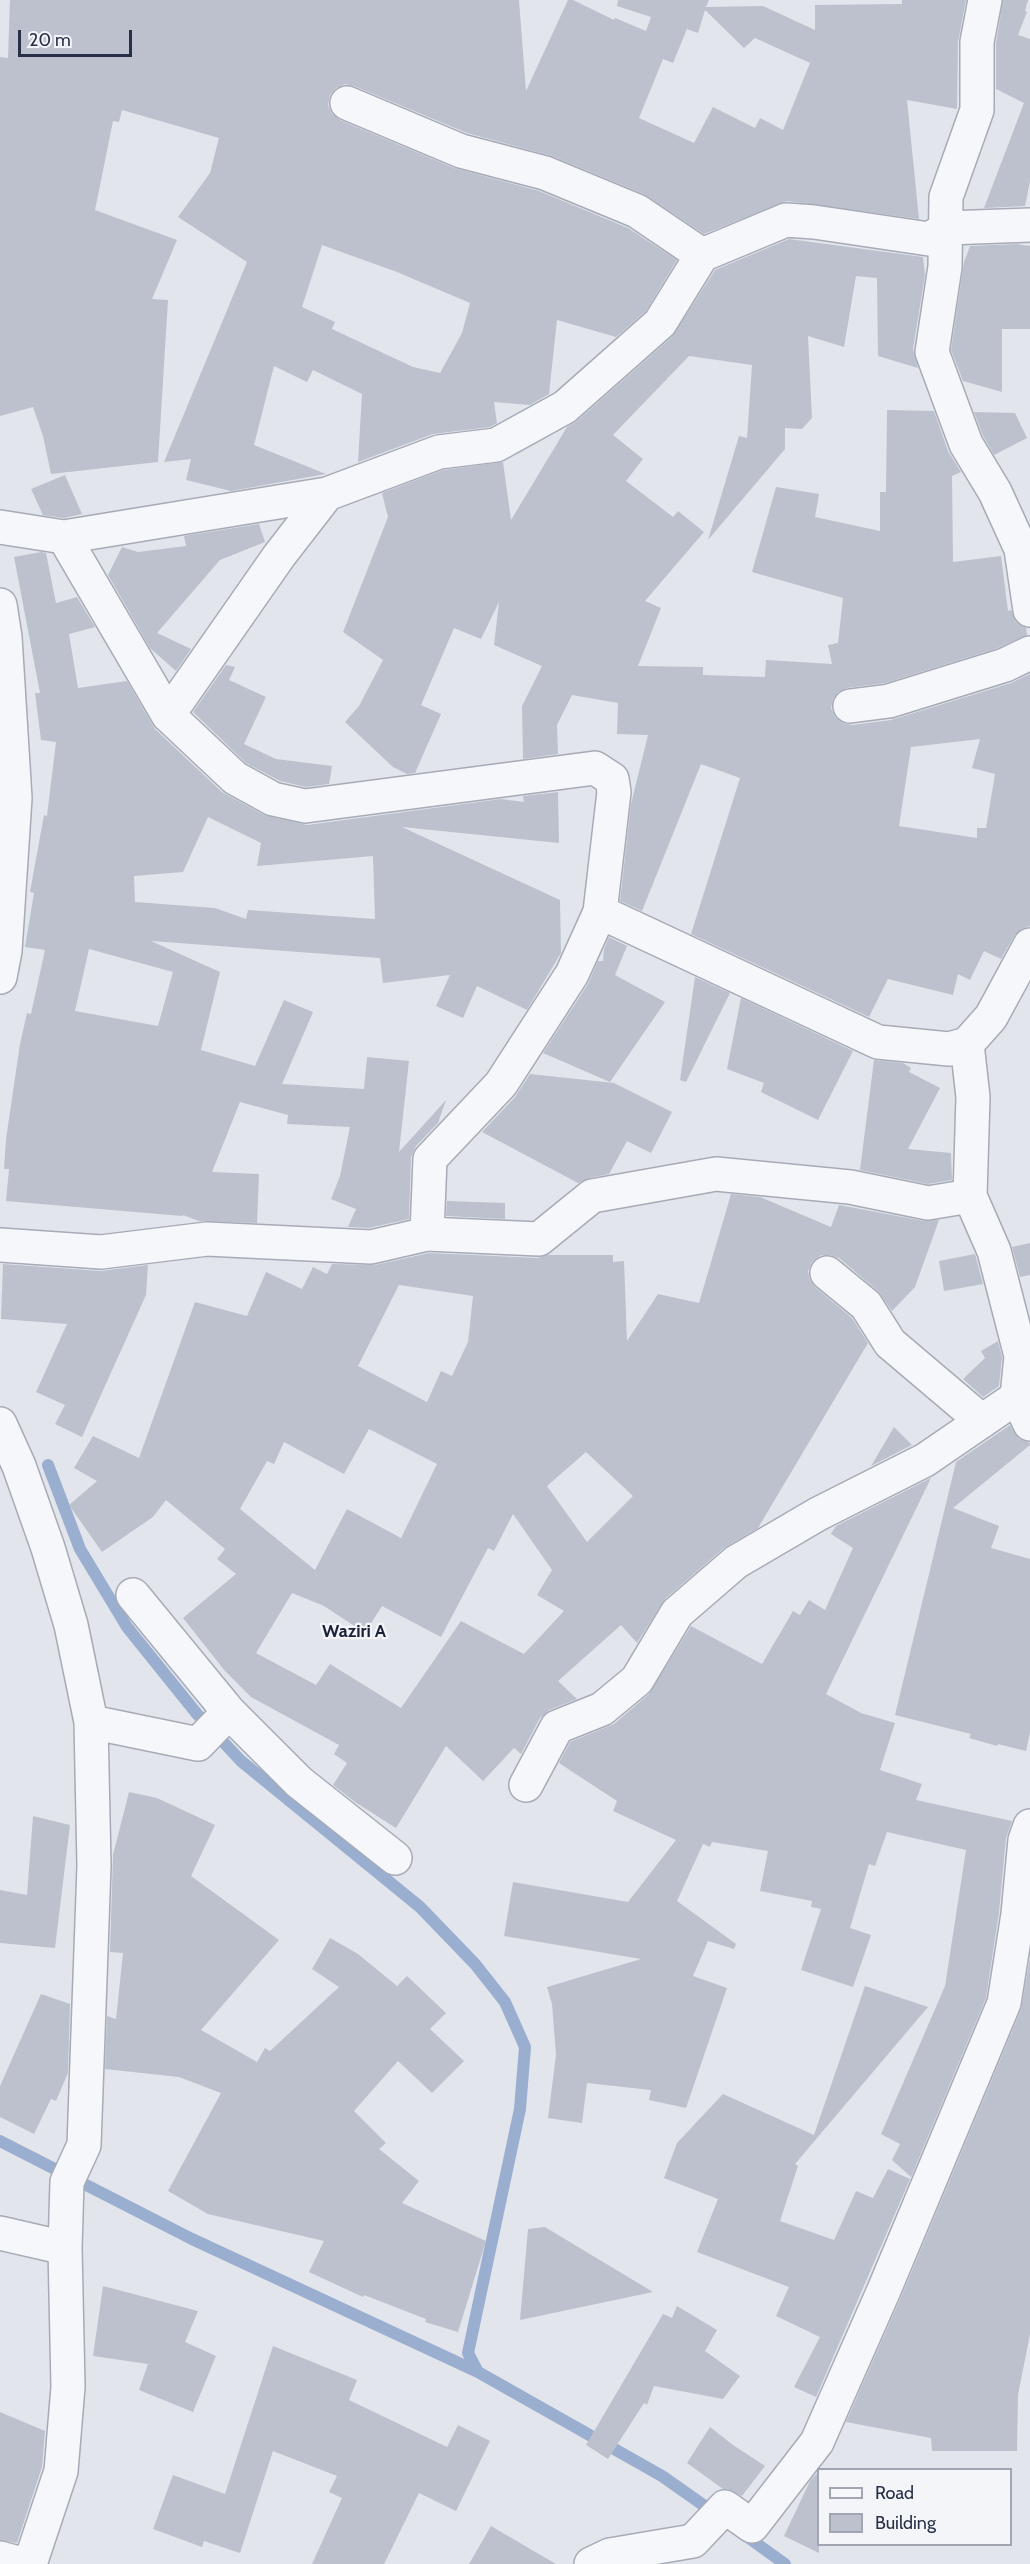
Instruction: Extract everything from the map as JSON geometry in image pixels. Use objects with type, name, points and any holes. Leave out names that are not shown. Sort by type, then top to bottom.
[{"type":"street","points":[[985,0],[977,42],[976,110],[946,197],[945,267],[932,352],[966,444],[1026,544],[1030,610]]},
{"type":"street","points":[[347,104],[460,151],[545,173],[637,211],[702,255]]},
{"type":"street","points":[[0,527],[64,537],[327,494],[440,452],[496,445],[565,407],[660,323],[702,255],[786,220],[929,239],[947,228],[1030,225]]},
{"type":"street","points":[[168,716],[279,556],[327,494]]},
{"type":"street","points":[[64,537],[168,716],[235,778],[273,799],[305,806],[595,768],[612,779],[614,792],[600,912],[572,975],[501,1084],[430,1159],[427,1234]]},
{"type":"street","points":[[0,604],[15,798],[5,951],[0,977]]},
{"type":"street","points":[[850,706],[890,701],[1005,665],[1030,653]]},
{"type":"street","points":[[600,912],[878,1042],[949,1050],[967,1044],[991,1017],[1030,945]]},
{"type":"street","points":[[526,1785],[557,1727],[602,1709],[637,1680],[677,1613],[736,1562],[818,1514],[925,1460],[982,1421],[1026,1402],[1022,1356],[994,1251],[969,1196],[973,1097],[967,1044]]},
{"type":"street","points":[[0,1245],[101,1252],[207,1239],[371,1247],[427,1234],[539,1239],[592,1196],[716,1174],[850,1187],[928,1203],[969,1196]]},
{"type":"street","points":[[827,1273],[866,1305],[890,1343],[982,1421]]},
{"type":"street","points":[[0,1424],[19,1466],[48,1548],[70,1625],[91,1722],[94,1866],[84,2145],[67,2182],[65,2248],[68,2387],[61,2471],[30,2564]]},
{"type":"street","points":[[133,1595],[229,1712],[300,1782],[394,1858]]},
{"type":"street","points":[[91,1722],[198,1744],[229,1712]]},
{"type":"street","points":[[591,2564],[610,2555],[693,2541],[725,2506],[752,2526],[817,2442],[884,2290],[1004,2003],[1018,1914],[1025,1840],[1030,1826]]},
{"type":"street","points":[[0,2233],[65,2248]]},
{"type":"street","points":[[0,2558],[22,2564]]},
{"type":"building","points":[[10,0],[519,0],[526,91],[568,0],[573,0],[614,20],[615,18],[646,31],[651,17],[617,6],[618,0],[709,0],[706,7],[763,6],[815,30],[815,5],[902,4],[902,0],[966,0],[958,42],[957,109],[907,100],[919,219],[787,201],[704,234],[644,194],[552,156],[467,133],[354,86],[345,84],[336,88],[330,95],[328,105],[332,114],[340,120],[454,168],[539,191],[628,228],[677,260],[646,311],[616,337],[557,320],[549,394],[530,405],[494,402],[497,423],[490,427],[433,434],[358,462],[362,394],[313,370],[307,382],[274,366],[254,445],[326,474],[231,491],[186,480],[191,459],[164,462],[247,262],[178,217],[210,173],[219,138],[122,110],[119,122],[113,121],[95,210],[177,240],[152,299],[168,300],[158,462],[51,474],[43,436],[33,407],[0,416],[0,57],[8,58]],"holes":[[[705,10],[744,48],[755,38],[810,63],[783,130],[760,118],[755,128],[713,107],[694,143],[639,118],[663,59],[673,63],[687,29],[698,33]],[[322,245],[397,272],[470,303],[462,333],[440,373],[413,367],[332,329],[335,322],[302,307]]]},
{"type":"building","points":[[1003,0],[1028,0],[1025,11],[1027,12],[1018,35],[1030,39],[1030,181],[1025,206],[984,208],[1024,103],[996,89],[996,44]]},
{"type":"building","points":[[789,239],[923,257],[925,275],[913,349],[918,368],[878,356],[877,278],[856,276],[844,347],[808,336],[812,418],[802,429],[785,428],[785,449],[708,540],[739,436],[747,438],[752,365],[689,356],[613,435],[643,459],[626,481],[673,517],[678,511],[704,532],[645,601],[661,608],[638,666],[703,667],[703,675],[765,677],[766,660],[832,664],[828,645],[838,643],[843,598],[752,572],[776,487],[819,494],[815,517],[880,531],[880,492],[886,492],[887,410],[934,411],[948,451],[961,472],[952,476],[953,562],[1001,556],[1008,611],[1011,610],[1016,622],[1026,628],[1027,635],[998,648],[885,683],[847,688],[838,692],[831,708],[835,717],[843,723],[852,725],[891,720],[1011,683],[1030,674],[1030,926],[1021,929],[1014,936],[1001,959],[984,951],[970,980],[958,974],[953,995],[888,979],[869,1017],[691,934],[740,778],[701,764],[642,911],[620,901],[631,804],[648,735],[617,734],[618,703],[572,695],[557,725],[558,754],[523,759],[522,706],[542,666],[494,645],[499,602],[481,639],[454,628],[421,705],[441,714],[415,773],[407,774],[393,767],[345,722],[359,706],[383,660],[343,632],[388,517],[382,493],[443,470],[503,462],[511,520],[567,427],[577,421],[672,337],[715,270]],"holes":[[[980,739],[972,768],[995,774],[986,828],[977,828],[977,838],[899,826],[911,747]]]},
{"type":"building","points":[[1016,244],[1030,246],[1030,329],[1002,329],[1002,392],[963,381],[951,350],[964,262],[970,246]]},
{"type":"building","points":[[974,412],[1015,413],[1027,438],[994,455],[983,436]]},
{"type":"building","points":[[65,475],[82,514],[64,518],[43,515],[31,489]]},
{"type":"building","points":[[259,524],[265,542],[220,560],[157,633],[191,649],[176,671],[150,648],[108,575],[122,547],[138,552],[186,546],[184,536]]},
{"type":"building","points":[[46,553],[56,603],[77,597],[95,627],[69,634],[78,688],[127,681],[155,729],[222,792],[264,815],[307,825],[501,799],[524,802],[523,796],[558,792],[559,843],[402,827],[560,900],[561,953],[527,1010],[477,986],[463,1018],[436,1006],[450,975],[383,983],[380,958],[151,941],[220,972],[201,1050],[255,1066],[284,1000],[313,1012],[282,1084],[364,1089],[367,1057],[409,1061],[399,1152],[446,1100],[438,1123],[416,1146],[411,1157],[409,1219],[369,1228],[348,1227],[356,1209],[331,1199],[340,1176],[350,1127],[287,1124],[288,1115],[240,1102],[212,1172],[259,1174],[257,1223],[199,1221],[183,1215],[6,1201],[9,1169],[4,1169],[6,1139],[20,1044],[27,1013],[31,1014],[45,950],[25,947],[34,893],[30,892],[44,815],[47,816],[56,742],[41,740],[35,693],[40,693],[14,557]],"holes":[[[208,817],[261,843],[257,866],[373,856],[375,919],[248,910],[246,919],[215,908],[135,902],[134,876],[183,872]],[[89,949],[173,972],[158,1026],[75,1011]]]},
{"type":"building","points":[[226,665],[235,667],[229,680],[266,697],[244,744],[276,759],[332,766],[329,784],[306,787],[280,781],[246,763],[193,712]]},
{"type":"building","points":[[609,937],[627,946],[615,975],[665,1002],[610,1082],[543,1053],[588,984],[598,961],[603,961],[604,949]]},
{"type":"building","points":[[695,977],[730,993],[686,1082],[680,1080]]},
{"type":"building","points":[[741,998],[853,1051],[818,1120],[761,1092],[764,1083],[727,1069]]},
{"type":"building","points":[[874,1060],[903,1063],[911,1068],[909,1072],[940,1088],[908,1149],[951,1153],[952,1180],[928,1184],[860,1170]]},
{"type":"building","points":[[530,1074],[614,1083],[672,1112],[651,1153],[627,1141],[609,1174],[578,1183],[482,1132],[515,1097]]},
{"type":"building","points":[[731,1194],[760,1197],[831,1227],[839,1205],[924,1221],[939,1220],[915,1287],[892,1311],[878,1291],[839,1258],[821,1255],[812,1262],[808,1271],[810,1280],[815,1287],[852,1318],[868,1343],[758,1528],[724,1548],[665,1599],[637,1643],[621,1625],[558,1681],[577,1699],[549,1710],[540,1718],[521,1754],[514,1748],[483,1781],[446,1746],[396,1828],[333,1785],[347,1763],[334,1754],[339,1745],[251,1697],[225,1671],[183,1618],[236,1574],[217,1559],[225,1549],[166,1500],[153,1517],[102,1552],[69,1505],[97,1481],[74,1468],[93,1436],[139,1458],[195,1302],[247,1316],[266,1272],[302,1289],[313,1267],[327,1274],[332,1264],[375,1265],[429,1253],[538,1258],[547,1255],[613,1255],[613,1262],[624,1261],[627,1341],[658,1294],[699,1303]],"holes":[[[399,1285],[473,1296],[468,1342],[452,1376],[441,1371],[427,1402],[358,1366]],[[369,1429],[437,1464],[401,1538],[347,1509],[315,1570],[240,1509],[267,1461],[274,1464],[284,1442],[344,1474]],[[586,1452],[633,1496],[587,1542],[547,1486]],[[513,1514],[552,1570],[537,1595],[564,1611],[524,1654],[461,1621],[401,1708],[330,1664],[316,1685],[256,1653],[292,1593],[324,1606],[365,1633],[382,1606],[441,1637],[488,1548],[494,1551]]]},
{"type":"building","points":[[447,1201],[505,1203],[505,1219],[446,1216]]},
{"type":"building","points":[[1030,1243],[1030,1275],[1020,1277],[1012,1247]]},
{"type":"building","points":[[975,1254],[983,1284],[944,1291],[939,1261]]},
{"type":"building","points":[[3,1264],[100,1271],[148,1265],[146,1295],[82,1437],[55,1424],[65,1405],[36,1392],[67,1324],[1,1319]]},
{"type":"building","points":[[998,1341],[1002,1357],[999,1386],[983,1397],[963,1379],[985,1358],[981,1351]]},
{"type":"building","points":[[1010,1425],[1019,1439],[1030,1445],[953,1508],[999,1526],[991,1548],[1030,1559],[1030,1732],[1026,1751],[998,1744],[997,1746],[969,1738],[971,1734],[895,1715],[956,1462]]},
{"type":"building","points":[[894,1427],[912,1445],[871,1466]]},
{"type":"building","points":[[931,1478],[826,1694],[861,1713],[895,1723],[880,1770],[922,1784],[916,1800],[1012,1821],[1006,1838],[999,1912],[986,1998],[911,2177],[892,2160],[900,2144],[881,2134],[945,1986],[966,1850],[887,1832],[875,1866],[869,1864],[850,1928],[871,1935],[853,1987],[801,1970],[821,1909],[811,1907],[812,1901],[760,1891],[768,1851],[712,1842],[710,1847],[703,1844],[677,1901],[736,1944],[734,1949],[708,1941],[693,1976],[727,1988],[686,2108],[649,2100],[651,2090],[587,2083],[582,2123],[548,2118],[556,2055],[552,2004],[547,1987],[641,1959],[504,1936],[513,1882],[628,1902],[676,1840],[613,1811],[617,1801],[559,1763],[570,1742],[614,1724],[649,1694],[691,1626],[762,1664],[793,1611],[800,1615],[809,1600],[825,1610],[853,1548],[831,1534],[836,1526]]},
{"type":"building","points":[[129,1792],[157,1798],[215,1825],[191,1876],[279,1940],[201,2030],[257,2062],[265,2048],[270,2051],[339,1987],[312,1969],[330,1938],[358,1954],[397,1986],[407,1976],[446,2013],[430,2029],[464,2061],[432,2093],[398,2061],[354,2111],[386,2143],[379,2149],[419,2181],[402,2203],[486,2241],[458,2332],[425,2322],[426,2319],[364,2295],[363,2297],[309,2272],[324,2241],[208,2214],[168,2191],[221,2093],[179,2077],[105,2069],[107,2016],[116,2019],[123,1953],[110,1952],[113,1855]]},
{"type":"building","points":[[33,1816],[70,1825],[55,1948],[0,1943],[0,1890],[27,1895]]},
{"type":"building","points":[[1030,1958],[1030,2334],[1018,2395],[1017,2451],[932,2451],[931,2438],[846,2422],[1021,2010]]},
{"type":"building","points":[[865,1986],[928,2007],[795,2164],[798,2166],[780,2221],[834,2240],[856,2191],[873,2198],[888,2169],[910,2179],[816,2397],[794,2387],[820,2337],[776,2316],[789,2287],[697,2252],[718,2199],[664,2178],[677,2143],[723,2094],[814,2135]]},
{"type":"building","points":[[41,1994],[70,2004],[68,2073],[56,2101],[51,2099],[34,2134],[0,2117],[0,2086]]},
{"type":"building","points":[[545,2227],[653,2292],[520,2320],[528,2229]]},
{"type":"building","points":[[103,2286],[198,2311],[185,2342],[216,2356],[193,2412],[139,2390],[148,2364],[93,2356]]},
{"type":"building","points":[[677,2306],[717,2330],[705,2351],[740,2376],[723,2399],[654,2386],[647,2405],[644,2403],[608,2459],[586,2445],[663,2314],[672,2318]]},
{"type":"building","points":[[273,2346],[357,2380],[349,2400],[447,2447],[458,2425],[490,2441],[456,2511],[419,2493],[384,2564],[312,2564],[342,2498],[329,2492],[337,2476],[273,2451],[240,2553],[204,2541],[202,2547],[153,2529],[173,2475],[225,2494]]},
{"type":"building","points":[[0,2412],[45,2431],[42,2467],[17,2543],[0,2540]]},
{"type":"building","points":[[710,2427],[765,2466],[742,2496],[723,2489],[687,2463]]},
{"type":"building","points":[[817,2473],[817,2546],[819,2546],[819,2553],[784,2536],[810,2481]]},
{"type":"building","points":[[491,2526],[556,2564],[469,2564]]},
{"type":"waterway","points":[[48,1465],[80,1549],[127,1627],[197,1714],[241,1761],[420,1907],[475,1964],[505,2002],[525,2047],[520,2109],[468,2353],[478,2372]]},
{"type":"waterway","points":[[0,2141],[192,2239],[478,2372],[662,2476],[716,2514]]},
{"type":"waterway","points":[[742,2533],[785,2564]]},
{"type":"district","name":"Waziri A","points":[[354,1632]]}]
